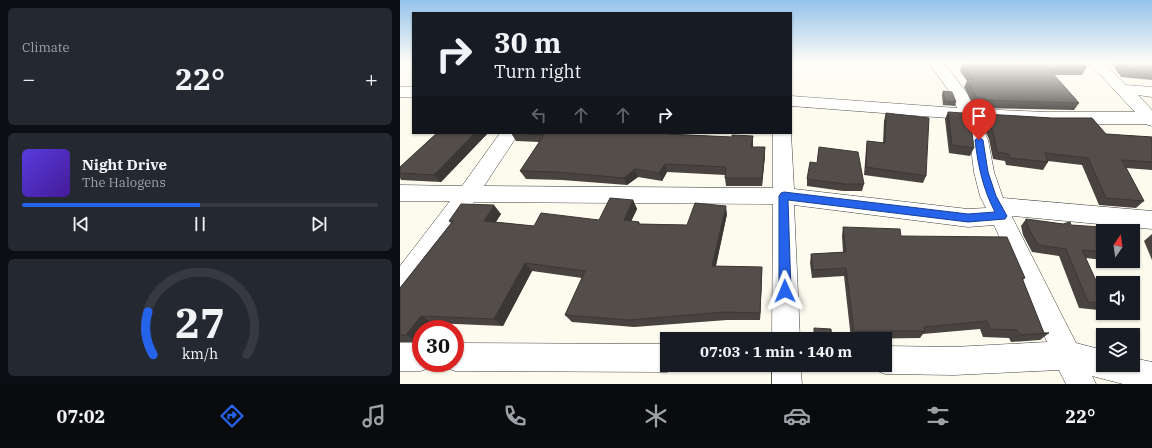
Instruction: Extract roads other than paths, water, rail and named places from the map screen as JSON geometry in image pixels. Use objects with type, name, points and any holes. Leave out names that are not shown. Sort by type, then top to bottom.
[{"type":"street","points":[[950,81],[959,93],[979,140],[984,172],[991,196],[1081,384]]},
{"type":"street","points":[[1114,81],[1151,119]]},
{"type":"street","points":[[1122,89],[1152,92]]},
{"type":"street","points":[[400,92],[412,92]]},
{"type":"street","points":[[792,101],[968,114],[1047,118],[1151,119]]},
{"type":"street","points":[[400,286],[509,134]]},
{"type":"street","points":[[782,134],[786,332]]},
{"type":"street","points":[[400,193],[469,192],[784,196],[968,218],[999,211],[1152,220]]},
{"type":"street","points":[[892,360],[954,361],[1068,355],[1096,363]]},
{"type":"street","points":[[400,357],[412,357]]},
{"type":"street","points":[[464,357],[660,358]]},
{"type":"street","points":[[786,372],[787,384]]},
{"type":"street","points":[[1130,372],[1152,378]]}]
